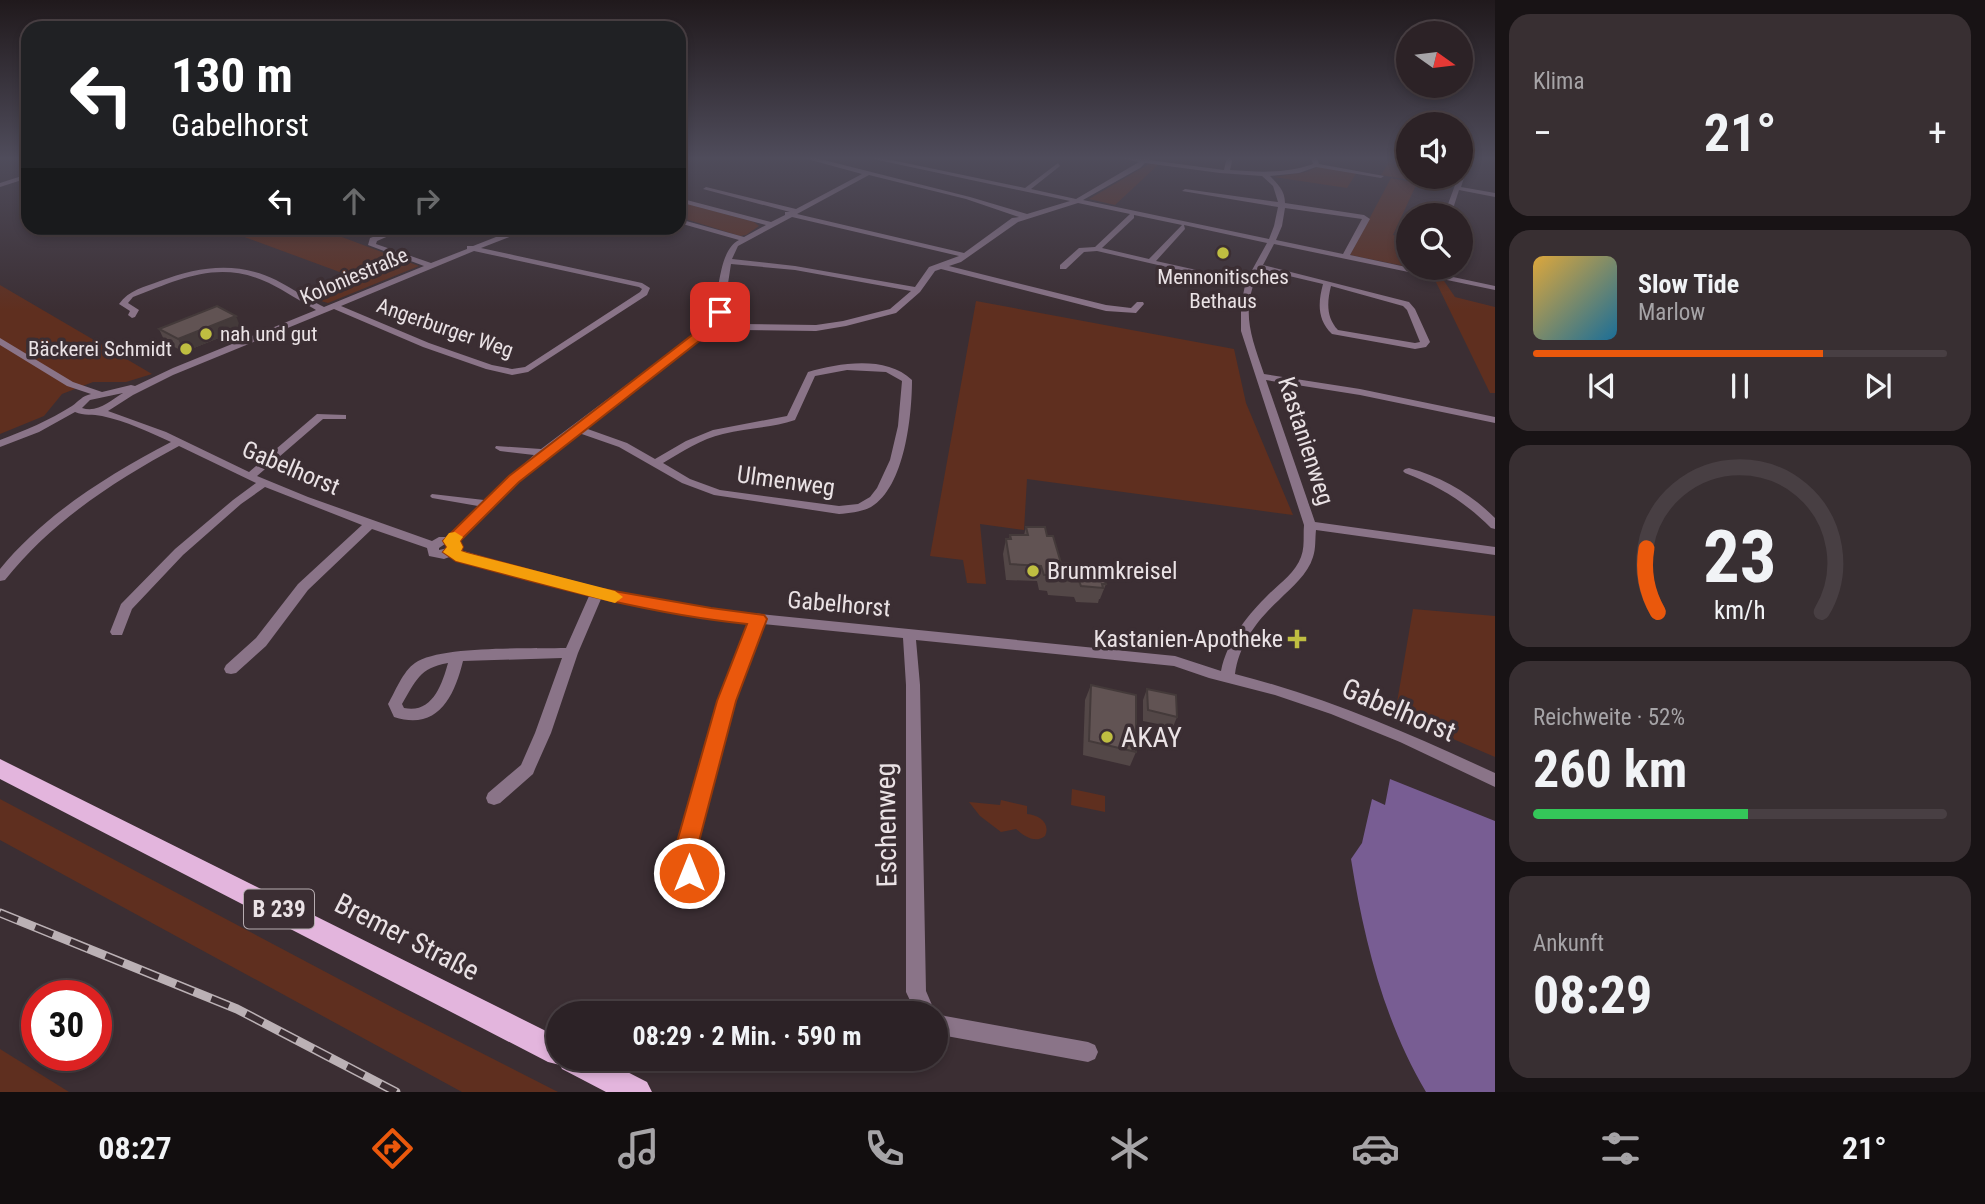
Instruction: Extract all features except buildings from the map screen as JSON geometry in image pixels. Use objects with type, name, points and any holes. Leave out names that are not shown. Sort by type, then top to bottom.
[{"type":"main road","name":"Bremer Straße","points":[[0,768],[546,1046]]},
{"type":"main road","points":[[596,1071],[638,1092]]},
{"type":"street","points":[[707,208],[769,224]]},
{"type":"street","points":[[773,208],[964,256]]},
{"type":"street","points":[[451,547],[487,504],[544,453],[713,324],[723,304],[729,253],[743,239],[801,208]]},
{"type":"street","points":[[996,208],[1025,216]]},
{"type":"street","points":[[713,324],[786,328],[843,324],[892,311],[917,290],[927,274],[964,256],[1002,228],[1025,216],[1052,208]]},
{"type":"street","points":[[1110,208],[1495,288]]},
{"type":"street","name":"Kastanienweg","points":[[1227,678],[1230,658],[1240,637],[1263,607],[1297,577],[1308,555],[1310,526],[1245,331],[1244,308],[1249,284],[1283,208]]},
{"type":"street","points":[[1302,208],[1366,219],[1345,257]]},
{"type":"street","points":[[1097,249],[1131,216]]},
{"type":"street","points":[[686,223],[743,239]]},
{"type":"street","points":[[1151,262],[1182,227]]},
{"type":"street","points":[[386,235],[373,240],[372,245],[428,265]]},
{"type":"street","name":"Koloniestraße","points":[[112,397],[505,235]]},
{"type":"street","name":"Angerburger Weg","points":[[335,306],[426,345],[512,372],[528,369],[644,293],[646,288],[470,248]]},
{"type":"street","points":[[1063,268],[1082,250],[1097,249],[1249,284]]},
{"type":"street","points":[[727,261],[795,268],[917,290]]},
{"type":"street","points":[[940,266],[1106,308],[1133,311],[1140,304]]},
{"type":"street","points":[[1258,266],[1406,304],[1412,309],[1425,342],[1415,346],[1335,332],[1329,327],[1322,309],[1328,284]]},
{"type":"street","points":[[132,315],[135,310],[124,304],[130,295],[196,271],[221,267],[262,277],[324,310]]},
{"type":"street","name":"Gabelhorst","points":[[0,341],[70,384],[112,397],[134,422]]},
{"type":"street","name":"Ulmenweg","points":[[576,428],[623,445],[686,481],[718,493],[839,510],[858,509],[874,499],[893,466],[901,442],[907,380],[894,370],[880,368],[821,371],[811,374],[791,418],[777,423],[724,430],[695,440],[655,463]]},
{"type":"street","points":[[1261,376],[1360,392],[1495,420]]},
{"type":"street","name":"Gabelhorst","points":[[70,384],[81,407]]},
{"type":"street","points":[[0,444],[81,407],[112,397]]},
{"type":"street","points":[[81,407],[99,412],[112,397]]},
{"type":"street","name":"Gabelhorst","points":[[99,412],[134,422],[264,483],[369,525],[433,546],[432,551],[436,555],[451,547],[597,594],[711,614],[1145,660],[1163,666],[1200,670],[1276,690],[1336,710],[1405,738],[1495,780]]},
{"type":"street","points":[[250,476],[321,416],[342,417]]},
{"type":"street","points":[[0,577],[12,561],[102,487],[177,443]]},
{"type":"street","points":[[500,448],[544,453]]},
{"type":"street","points":[[1409,471],[1439,482],[1469,499],[1495,526]]},
{"type":"street","points":[[117,632],[126,607],[179,552],[237,502],[264,483]]},
{"type":"street","points":[[436,496],[487,504]]},
{"type":"street","points":[[231,669],[261,642],[303,587],[369,525]]},
{"type":"street","points":[[1310,526],[1495,551]]},
{"type":"street","points":[[494,799],[527,769],[543,733],[571,653],[597,594]]},
{"type":"street","points":[[699,882],[689,873],[686,849],[727,701],[758,619]]},
{"type":"street","name":"Eschenweg","points":[[909,633],[913,685],[916,992],[920,1001]]},
{"type":"street","points":[[457,657],[453,677],[436,705],[424,716],[410,717],[398,713],[395,704],[419,666],[434,658],[457,657],[571,653]]},
{"type":"street","points":[[948,1025],[1088,1052]]},
{"type":"shaded area","points":[[686,208],[703,208],[754,222],[759,226],[740,236],[686,219]]},
{"type":"shaded area","points":[[1375,208],[1396,208],[1396,228],[1393,235],[1396,236],[1396,264],[1350,255]]},
{"type":"shaded area","points":[[239,235],[337,235],[419,266],[328,303],[321,301],[364,281]]},
{"type":"shaded area","points":[[1435,280],[1444,281],[1455,297],[1495,307],[1495,393],[1490,393]]},
{"type":"shaded area","points":[[0,285],[152,374],[126,382],[93,382],[62,394],[44,416],[0,434]]},
{"type":"shaded area","points":[[976,301],[1234,349],[1246,403],[1293,515],[1027,479],[1024,530],[980,524],[986,584],[967,583],[963,560],[930,556]]},
{"type":"shaded area","points":[[1413,609],[1495,616],[1495,757],[1395,714]]},
{"type":"shaded area","points":[[1390,779],[1495,821],[1495,1092],[1426,1092],[1398,1037],[1387,1008],[1369,950],[1351,859],[1362,843],[1372,799],[1385,805]]},
{"type":"shaded area","points":[[1072,789],[1105,796],[1105,812],[1071,805]]},
{"type":"shaded area","points":[[0,799],[403,1013],[558,1092],[462,1092],[0,840]]},
{"type":"shaded area","points":[[1001,800],[1027,806],[1027,814],[1040,818],[1045,824],[1045,836],[1034,839],[1016,829],[1001,832],[980,816],[969,802],[1000,805]]},
{"type":"shaded area","points":[[0,1049],[21,1062],[21,1071],[35,1071],[69,1092],[0,1092]]},
{"type":"railway","points":[[0,913],[237,1009],[396,1092]]},
{"type":"slow traffic","points":[[455,537],[451,541],[456,547],[452,552],[461,557],[615,597]]},
{"type":"place","name":"Mennonitisches Bethaus","points":[[1223,253]]},
{"type":"place","name":"nah und gut","points":[[206,334]]},
{"type":"place","name":"Bäckerei Schmidt","points":[[186,349]]},
{"type":"place","name":"Brummkreisel","points":[[1033,571]]},
{"type":"place","name":"Kastanien-Apotheke","points":[[1297,639]]},
{"type":"place","name":"AKAY","points":[[1107,737]]},
{"type":"route","points":[[689,873],[686,849],[727,701],[758,619],[711,614],[597,594],[569,584],[461,557],[452,552],[456,547],[451,541],[487,504],[544,453],[713,324],[720,312]]}]
